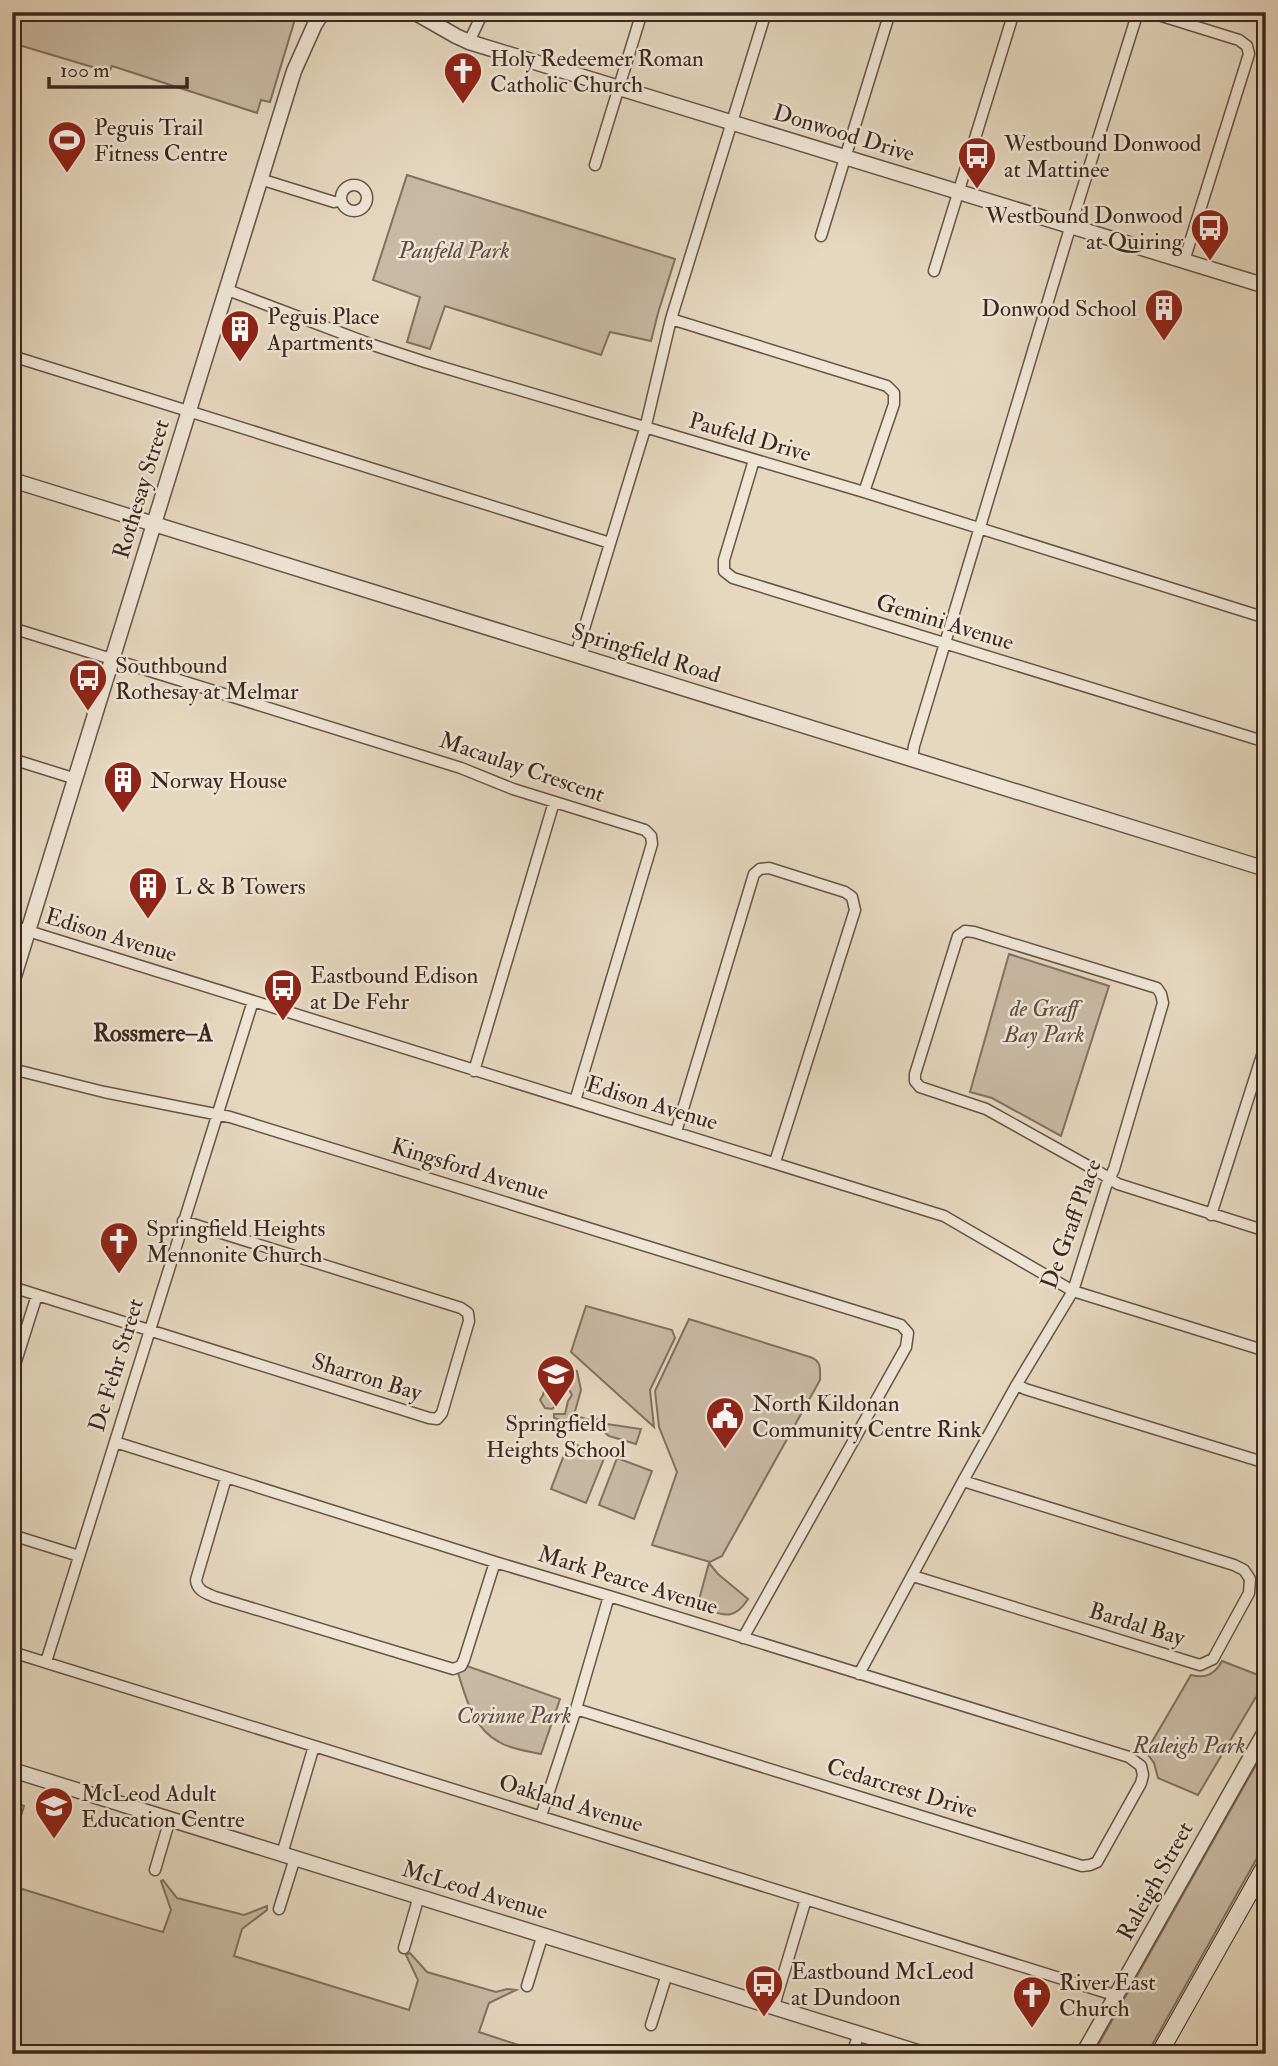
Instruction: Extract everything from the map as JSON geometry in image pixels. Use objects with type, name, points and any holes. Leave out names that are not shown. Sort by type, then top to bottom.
[{"type":"main road","points":[[1159,2054],[1266,1864]]},
{"type":"street","name":"Rothesay Street","points":[[12,983],[294,71],[323,12]]},
{"type":"street","name":"Donwood Drive","points":[[414,12],[469,41],[1266,286]]},
{"type":"street","points":[[469,41],[483,12]]},
{"type":"street","points":[[594,165],[642,12]]},
{"type":"street","points":[[576,655],[645,429],[671,319],[766,12]]},
{"type":"street","points":[[821,236],[890,12]]},
{"type":"street","points":[[934,271],[1014,12]]},
{"type":"street","points":[[912,759],[1071,226],[1136,18],[1142,13],[1152,13],[1239,40],[1247,46],[1249,54],[1184,261]]},
{"type":"street","points":[[260,179],[334,202],[341,200]]},
{"type":"street","name":"Paufeld Drive","points":[[226,289],[373,345],[645,429],[864,492],[1266,618]]},
{"type":"street","points":[[671,319],[887,386],[894,393],[894,404],[864,492]]},
{"type":"street","points":[[12,356],[610,543]]},
{"type":"street","name":"Gemini Avenue","points":[[754,460],[724,560],[724,571],[733,578],[1266,742]]},
{"type":"street","name":"Springfield Road","points":[[12,480],[1266,869]]},
{"type":"street","name":"Macaulay Crescent","points":[[12,628],[461,768],[513,789],[645,830],[651,836],[652,844],[575,1101]]},
{"type":"street","points":[[12,759],[76,779]]},
{"type":"street","points":[[474,1071],[554,802]]},
{"type":"street","points":[[676,1132],[754,874],[760,869],[769,868],[845,891],[852,897],[855,910],[775,1162]]},
{"type":"street","name":"Edison Avenue","points":[[12,926],[944,1216],[1073,1291],[1266,1351]]},
{"type":"street","name":"De Graff Place","points":[[859,1674],[963,1480],[1073,1291],[1109,1178],[1163,1003],[1157,988],[974,932],[965,932],[958,936],[915,1081],[920,1087],[986,1109],[1109,1178]]},
{"type":"street","name":"De Fehr Street","points":[[46,1662],[253,1001]]},
{"type":"street","points":[[1211,1215],[1266,1043]]},
{"type":"street","name":"Kingsford Avenue","points":[[12,1069],[218,1114],[904,1328],[908,1333],[906,1347],[743,1637]]},
{"type":"street","points":[[1109,1178],[1118,1184],[1266,1231]]},
{"type":"street","name":"Sharron Bay","points":[[12,1287],[429,1418],[437,1419],[442,1413],[469,1321],[468,1313],[461,1308],[183,1221]]},
{"type":"street","points":[[12,1374],[37,1295]]},
{"type":"street","points":[[1017,1384],[1025,1389],[1266,1463]]},
{"type":"street","name":"Mark Pearce Avenue","points":[[115,1442],[1129,1757]]},
{"type":"street","points":[[226,1478],[196,1580],[196,1586],[200,1590],[215,1597],[453,1670],[461,1666],[464,1660],[495,1562]]},
{"type":"street","name":"Bardal Bay","points":[[913,1576],[1200,1665],[1213,1659],[1249,1593],[1250,1579],[1244,1570],[1234,1565],[963,1480]]},
{"type":"street","points":[[12,1535],[79,1556]]},
{"type":"street","points":[[541,1816],[609,1596]]},
{"type":"street","name":"Oakland Avenue","points":[[12,1651],[1117,1996]]},
{"type":"street","name":"Cedarcrest Drive","points":[[576,1709],[1082,1866],[1097,1861],[1140,1783],[1143,1775],[1141,1766],[1129,1757]]},
{"type":"street","name":"Raleigh Street","points":[[1083,2054],[1266,1730]]},
{"type":"street","points":[[279,1909],[314,1746]]},
{"type":"street","name":"McLeod Avenue","points":[[12,1770],[925,2054]]},
{"type":"street","points":[[155,1870],[170,1819]]},
{"type":"street","points":[[404,1948],[419,1896]]},
{"type":"street","points":[[774,2006],[806,1899]]},
{"type":"street","points":[[527,1986],[543,1934]]},
{"type":"street","points":[[652,2025],[667,1974]]},
{"type":"street","points":[[852,2054],[859,2033]]},
{"type":"green space","points":[[12,12],[292,12],[290,17],[295,19],[270,102],[261,100],[257,113],[112,66],[109,72],[12,43]]},
{"type":"green space","name":"Paufeld Park","points":[[407,175],[675,259],[651,341],[610,332],[601,355],[445,306],[430,349],[407,342],[420,297],[373,280]]},
{"type":"green space","name":"de Graff Bay Park","points":[[1009,954],[1109,986],[1061,1136],[992,1098],[970,1092]]},
{"type":"green space","points":[[586,1306],[672,1330],[675,1338],[650,1390],[654,1427],[571,1352]]},
{"type":"green space","name":"North Kildonan Community Centre Rink","points":[[689,1319],[810,1357],[817,1361],[820,1369],[820,1380],[722,1556],[710,1562],[652,1545],[677,1472],[659,1427],[655,1391]]},
{"type":"green space","points":[[572,1369],[577,1371],[581,1390],[574,1415],[589,1420],[593,1418],[600,1423],[641,1429],[636,1444],[554,1418],[554,1414],[565,1414],[572,1395],[567,1386]]},
{"type":"green space","points":[[552,1373],[564,1382],[560,1402],[552,1409],[545,1408],[540,1400],[547,1377]]},
{"type":"green space","points":[[569,1442],[605,1456],[586,1503],[551,1489]]},
{"type":"green space","points":[[617,1458],[652,1471],[634,1519],[599,1505]]},
{"type":"green space","points":[[709,1563],[748,1599],[732,1614],[720,1614],[697,1607]]},
{"type":"green space","name":"Raleigh Park","points":[[1222,1661],[1266,1680],[1198,1795],[1158,1778],[1154,1763],[1146,1752],[1191,1675],[1210,1674]]},
{"type":"green space","name":"Corinne Park","points":[[467,1666],[560,1699],[541,1754],[503,1744],[483,1729],[472,1712],[458,1673]]},
{"type":"green space","points":[[1266,1747],[1266,1842],[1147,2054],[1093,2054]]},
{"type":"green space","points":[[12,1802],[24,1806],[14,1839],[12,1838]]},
{"type":"green space","points":[[163,1880],[177,1898],[244,1915],[267,1906],[267,1910],[242,1929],[234,1956],[409,2010],[418,1980],[406,1955],[410,1953],[427,1972],[496,1992],[516,1990],[489,2003],[479,2032],[546,2054],[12,2054],[12,1886],[163,1932],[171,1910],[161,1881]]},
{"type":"place","name":"Holy Redeemer Roman Catholic Church","points":[[463,105]]},
{"type":"place","name":"Peguis Trail Fitness Centre","points":[[67,174]]},
{"type":"place","name":"Westbound Donwood at Mattinee","points":[[977,190]]},
{"type":"place","name":"Westbound Donwood at Quiring","points":[[1210,262]]},
{"type":"place","name":"Donwood School","points":[[1164,342]]},
{"type":"place","name":"Peguis Place Apartments","points":[[240,363]]},
{"type":"place","name":"Southbound Rothesay at Melmar","points":[[88,712]]},
{"type":"place","name":"Norway House","points":[[123,814]]},
{"type":"place","name":"L & B Towers","points":[[148,920]]},
{"type":"place","name":"Eastbound Edison at De Fehr","points":[[283,1022]]},
{"type":"place","name":"Springfield Heights Mennonite Church","points":[[119,1275]]},
{"type":"place","name":"Springfield Heights School","points":[[556,1408]]},
{"type":"place","name":"North Kildonan Community Centre Rink","points":[[725,1450]]},
{"type":"place","name":"McLeod Adult Education Centre","points":[[54,1840]]},
{"type":"place","name":"Eastbound McLeod at Dundoon","points":[[764,2018]]},
{"type":"place","name":"River East Church","points":[[1032,2029]]},
{"type":"district","name":"Rossmere–A","points":[[153,1033]]}]
